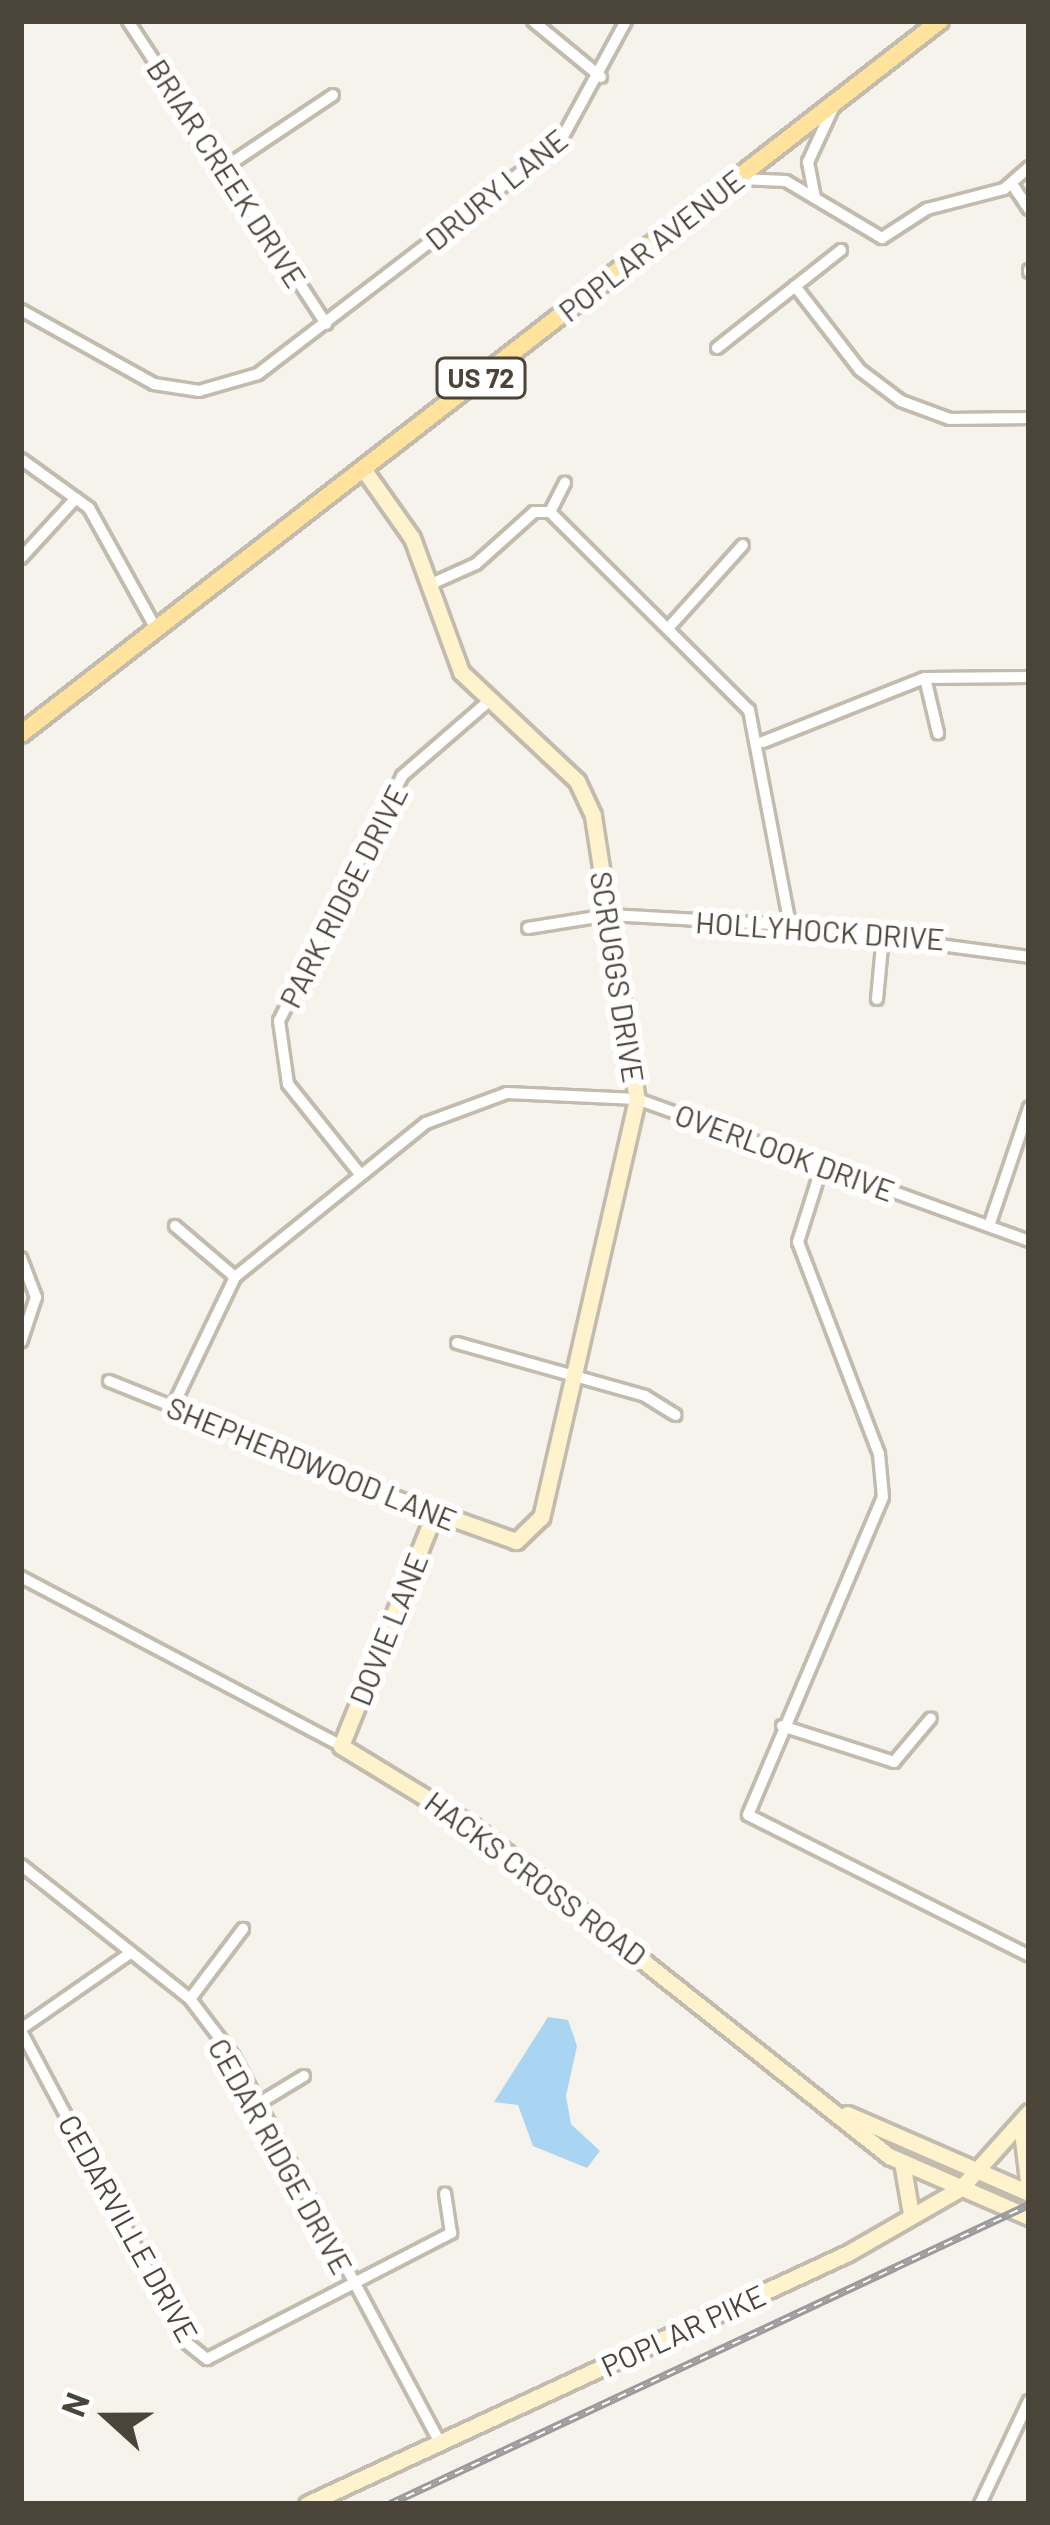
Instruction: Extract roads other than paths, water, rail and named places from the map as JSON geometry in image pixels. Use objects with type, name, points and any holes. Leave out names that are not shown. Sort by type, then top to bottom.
[{"type":"main road","name":"POPLAR AVENUE","points":[[21,734],[940,21]]},
{"type":"street","name":"BRIAR CREEK DRIVE","points":[[128,21],[326,324]]},
{"type":"street","points":[[533,21],[602,77]]},
{"type":"street","name":"DRURY LANE","points":[[21,310],[106,364],[199,391],[258,374],[549,151],[602,77],[626,21]]},
{"type":"street","points":[[224,168],[333,95]]},
{"type":"street","points":[[815,198],[808,162],[836,102]]},
{"type":"street","points":[[737,179],[786,181],[882,238],[927,209],[1012,184],[1029,167]]},
{"type":"street","points":[[1012,184],[1029,209]]},
{"type":"street","points":[[717,348],[841,250]]},
{"type":"street","points":[[794,286],[860,370],[901,401],[950,418],[1029,418]]},
{"type":"street","points":[[21,460],[76,498],[157,629]]},
{"type":"street","name":"SCRUGGS DRIVE","points":[[364,470],[405,523],[461,672],[578,781],[609,915],[637,1099],[553,1490],[516,1541]]},
{"type":"street","points":[[550,512],[565,483]]},
{"type":"street","points":[[21,557],[76,498]]},
{"type":"street","points":[[429,585],[476,564],[534,512],[550,512],[672,624],[733,686],[764,742],[790,925]]},
{"type":"street","points":[[672,624],[743,544]]},
{"type":"street","points":[[764,742],[925,678],[1029,677]]},
{"type":"street","points":[[925,678],[938,733]]},
{"type":"street","name":"PARK RIDGE DRIVE","points":[[360,1174],[288,1084],[279,1021],[402,776],[489,701]]},
{"type":"street","name":"HOLLYHOCK DRIVE","points":[[527,928],[609,915],[790,925],[1029,957]]},
{"type":"street","points":[[877,999],[883,936]]},
{"type":"street","name":"OVERLOOK DRIVE","points":[[173,1406],[235,1277],[426,1123],[496,1095],[637,1099],[1029,1241]]},
{"type":"street","points":[[988,1226],[1029,1108]]},
{"type":"street","points":[[822,1166],[798,1242],[879,1454],[883,1497],[827,1647],[782,1726],[750,1818],[1029,1956]]},
{"type":"street","points":[[175,1226],[235,1277]]},
{"type":"street","points":[[21,1258],[35,1288],[30,1322],[21,1342]]},
{"type":"street","points":[[457,1343],[578,1379],[675,1415]]},
{"type":"street","name":"SHEPHERDWOOD LANE","points":[[109,1381],[516,1541]]},
{"type":"street","name":"DOVIE LANE","points":[[341,1746],[435,1512]]},
{"type":"street","name":"HACKS CROSS ROAD","points":[[21,1576],[341,1746],[474,1827],[902,2162],[1029,2217]]},
{"type":"street","points":[[782,1726],[894,1762],[931,1718]]},
{"type":"street","name":"CEDAR RIDGE DRIVE","points":[[21,1865],[190,1999],[256,2105],[439,2441]]},
{"type":"street","points":[[190,1999],[243,1929]]},
{"type":"street","points":[[21,2030],[129,1954]]},
{"type":"street","name":"CEDARVILLE DRIVE","points":[[21,2030],[187,2343],[207,2359],[353,2288]]},
{"type":"street","points":[[256,2105],[304,2076]]},
{"type":"street","name":"HACKS CROSS ROAD","points":[[839,2110],[975,2173],[1029,2191]]},
{"type":"street","points":[[1025,2116],[1017,2162],[1029,2191]]},
{"type":"street","name":"POPLAR PIKE","points":[[308,2504],[961,2188],[1025,2116]]},
{"type":"street","points":[[902,2162],[911,2214]]},
{"type":"street","points":[[353,2288],[451,2233],[445,2193]]},
{"type":"street","points":[[980,2504],[1029,2401]]},
{"type":"water","points":[[548,2017],[568,2020],[577,2046],[566,2096],[571,2124],[600,2151],[587,2168],[533,2146],[518,2105],[494,2102]]},
{"type":"railway","points":[[390,2504],[1029,2205]]}]
